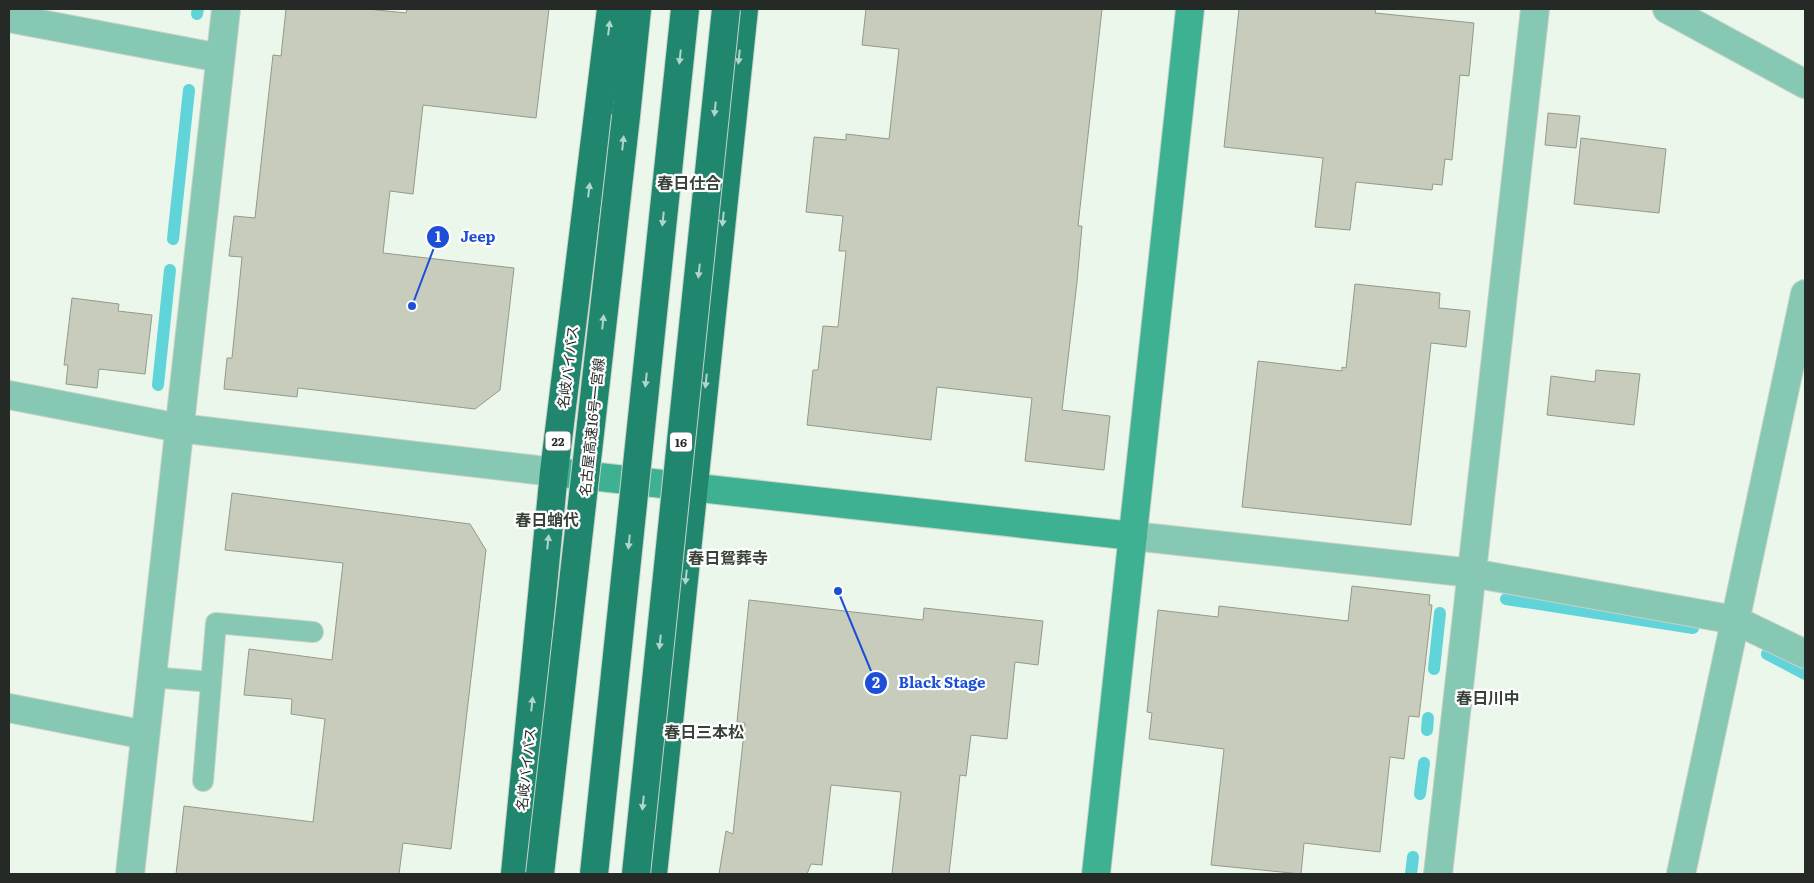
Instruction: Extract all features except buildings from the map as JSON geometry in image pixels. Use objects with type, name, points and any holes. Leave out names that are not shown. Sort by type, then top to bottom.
[{"type":"highway","points":[[535,874],[567,474],[585,217],[611,9]]},
{"type":"highway","name":"名古屋高速16号一宮線","points":[[540,874],[637,9]]},
{"type":"highway","points":[[594,874],[685,9]]},
{"type":"highway","name":"16","points":[[636,874],[726,9]]},
{"type":"highway","points":[[653,874],[696,488],[744,9]]},
{"type":"highway","name":"名岐バイパス","points":[[515,874],[567,474]]},
{"type":"street","points":[[130,874],[226,9]]},
{"type":"street","points":[[1096,874],[1190,9]]},
{"type":"street","points":[[1438,874],[1535,9]]},
{"type":"street","points":[[1667,9],[1805,84]]},
{"type":"street","points":[[9,18],[220,58]]},
{"type":"street","points":[[1681,874],[1805,294]]},
{"type":"street","points":[[9,395],[179,428],[567,474],[1472,573],[1735,620],[1805,654]]},
{"type":"street","points":[[9,708],[145,735]]},
{"type":"lane","points":[[203,781],[216,623],[313,632]]},
{"type":"lane","points":[[152,677],[211,682]]},
{"type":"waterway","points":[[197,14],[198,9]]},
{"type":"waterway","points":[[173,239],[189,90]]},
{"type":"waterway","points":[[158,385],[170,270]]},
{"type":"waterway","points":[[1506,599],[1693,628]]},
{"type":"waterway","points":[[1434,669],[1440,613]]},
{"type":"waterway","points":[[1767,654],[1805,674]]},
{"type":"waterway","points":[[1427,730],[1428,718]]},
{"type":"waterway","points":[[1420,794],[1424,763]]},
{"type":"waterway","points":[[1411,874],[1413,857]]},
{"type":"place","name":"Jeep","points":[[412,306]]},
{"type":"place","name":"Black Stage","points":[[838,591]]},
{"type":"district","name":"春日仕合","points":[[689,182]]},
{"type":"district","name":"春日蛸代","points":[[547,519]]},
{"type":"district","name":"春日鴛葬寺","points":[[728,557]]},
{"type":"district","name":"春日川中","points":[[1488,697]]},
{"type":"district","name":"春日三本松","points":[[704,731]]}]
